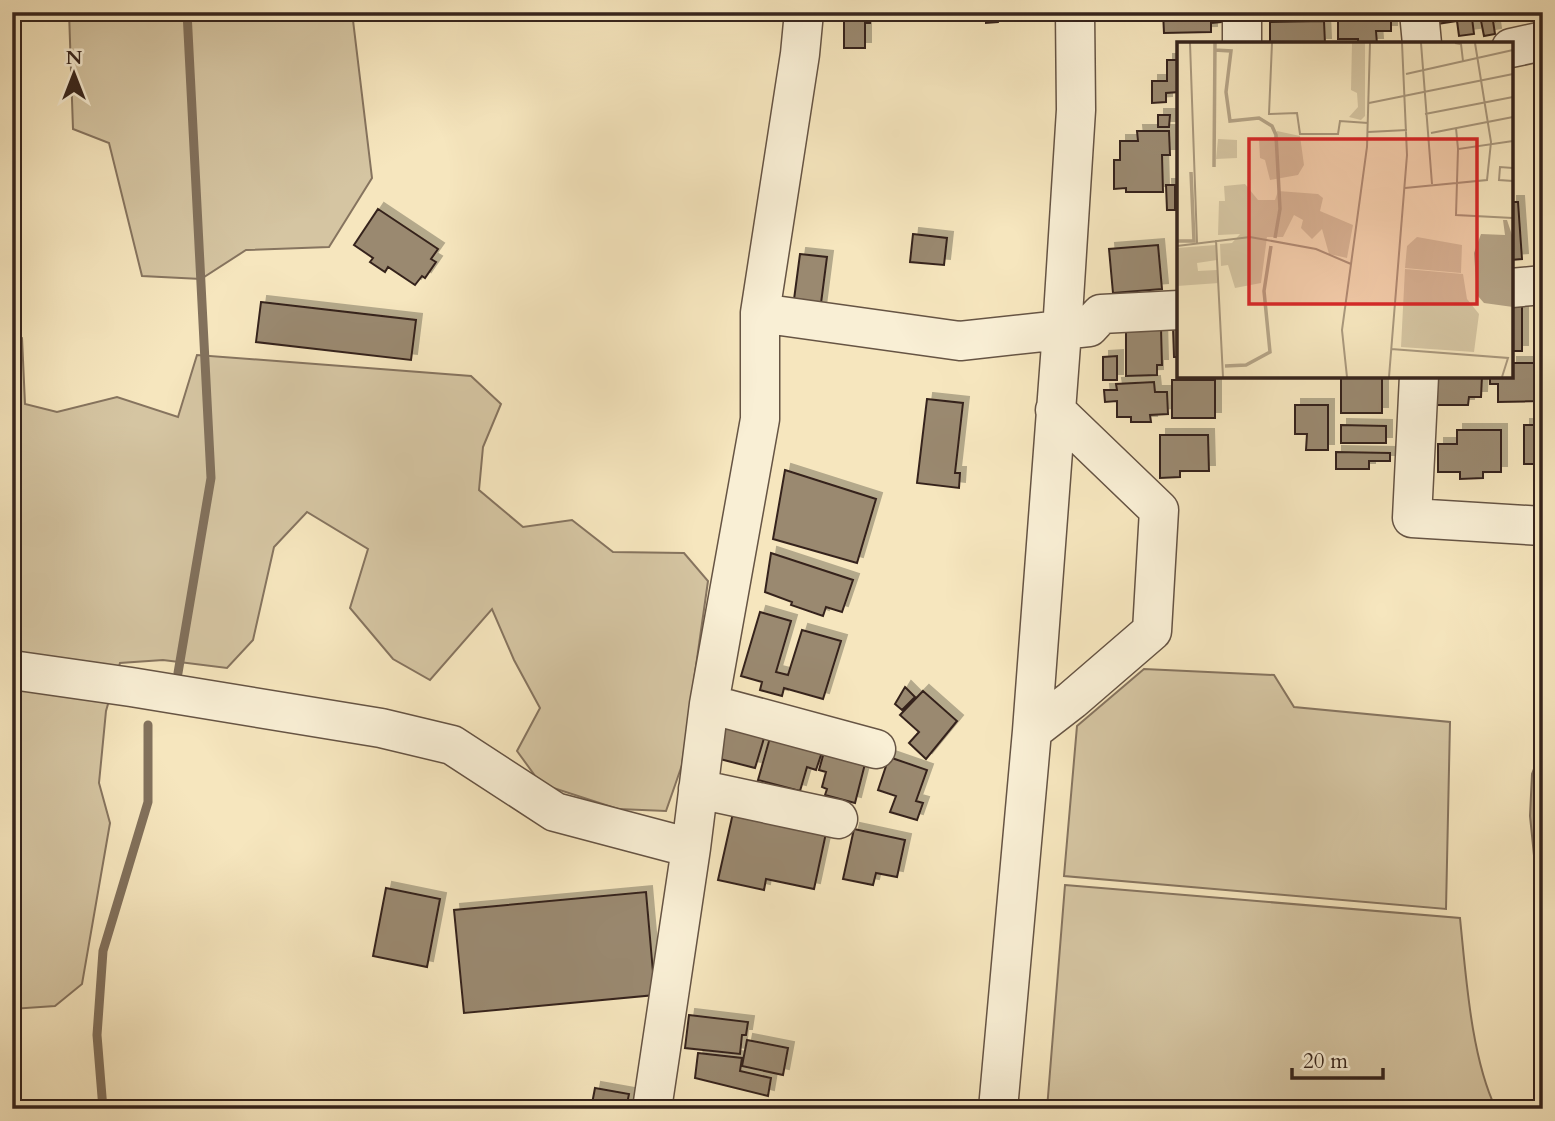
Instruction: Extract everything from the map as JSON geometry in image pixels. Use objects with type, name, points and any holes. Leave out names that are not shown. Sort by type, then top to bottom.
[{"type":"street","points":[[652,1109],[691,848],[709,704],[760,419],[760,313],[800,54],[804,12]]},
{"type":"street","points":[[998,1109],[1032,731],[1062,331],[1076,110],[1075,12]]},
{"type":"street","points":[[1242,12],[1242,42]]},
{"type":"street","points":[[1419,12],[1422,42]]},
{"type":"street","points":[[1513,48],[1543,41]]},
{"type":"street","points":[[1513,288],[1543,285]]},
{"type":"street","points":[[760,313],[960,341],[1089,327],[1101,314],[1177,310]]},
{"type":"street","points":[[1419,378],[1412,518],[1543,526]]},
{"type":"street","points":[[1032,731],[1152,631],[1159,510],[1055,410]]},
{"type":"street","points":[[12,670],[382,728],[452,746],[555,812],[691,848]]},
{"type":"street","points":[[709,704],[876,749]]},
{"type":"street","points":[[698,789],[838,819]]},
{"type":"shaded area","points":[[69,12],[352,12],[372,178],[329,247],[246,250],[201,279],[142,276],[109,143],[73,129]]},
{"type":"shaded area","points":[[12,331],[22,338],[25,404],[57,412],[117,397],[178,417],[197,355],[471,376],[501,404],[483,447],[479,490],[523,527],[572,520],[613,552],[684,553],[708,581],[682,765],[666,811],[618,809],[541,784],[517,751],[540,708],[514,660],[492,609],[430,680],[393,659],[350,608],[368,549],[307,512],[274,547],[253,640],[227,668],[163,660],[120,663],[106,711],[99,783],[110,823],[82,984],[55,1006],[12,1009]]},
{"type":"shaded area","points":[[1144,669],[1274,675],[1294,707],[1450,722],[1446,909],[1064,876],[1077,726]]},
{"type":"shaded area","points":[[1065,885],[1460,918],[1475,1041],[1496,1109],[1047,1109]]},
{"type":"water","points":[[1543,746],[1543,944],[1530,816],[1532,774]]},
{"type":"building","points":[[841,12],[870,12],[870,23],[865,23],[865,48],[844,48],[844,19],[841,19]]},
{"type":"building","points":[[959,12],[1004,12],[998,22],[986,23],[986,20],[960,21]]},
{"type":"building","points":[[1163,12],[1220,12],[1221,22],[1211,23],[1211,32],[1164,33]]},
{"type":"building","points":[[1338,12],[1391,12],[1391,31],[1376,31],[1377,42],[1338,39]]},
{"type":"building","points":[[1428,12],[1474,12],[1474,34],[1459,36],[1457,21],[1430,25]]},
{"type":"building","points":[[1494,12],[1517,12],[1518,17],[1496,21]]},
{"type":"building","points":[[1492,14],[1495,34],[1484,36],[1480,16]]},
{"type":"building","points":[[1324,21],[1325,42],[1270,42],[1270,22]]},
{"type":"building","points":[[1167,60],[1177,60],[1177,92],[1166,93],[1166,102],[1152,103],[1152,81],[1167,81]]},
{"type":"building","points":[[1158,115],[1170,115],[1169,127],[1158,127]]},
{"type":"building","points":[[1137,131],[1169,131],[1170,155],[1162,155],[1163,192],[1126,192],[1126,188],[1114,189],[1114,160],[1120,160],[1120,141],[1138,141]]},
{"type":"building","points":[[1166,185],[1175,185],[1175,210],[1167,210]]},
{"type":"building","points":[[1513,202],[1518,202],[1522,259],[1513,260]]},
{"type":"building","points":[[378,209],[438,249],[431,259],[436,262],[425,278],[422,276],[415,285],[388,267],[385,272],[370,262],[373,258],[354,245]]},
{"type":"building","points":[[913,234],[947,238],[944,265],[910,262]]},
{"type":"building","points":[[1158,245],[1162,289],[1113,293],[1109,249]]},
{"type":"building","points":[[800,254],[827,257],[820,311],[793,307]]},
{"type":"building","points":[[261,302],[416,320],[411,360],[256,342]]},
{"type":"building","points":[[1513,303],[1522,303],[1522,351],[1513,351]]},
{"type":"building","points":[[1173,327],[1177,327],[1177,357],[1174,357]]},
{"type":"building","points":[[1161,328],[1162,365],[1157,365],[1157,375],[1126,376],[1126,329]]},
{"type":"building","points":[[1117,356],[1117,380],[1103,380],[1103,357]]},
{"type":"building","points":[[1513,363],[1537,363],[1537,386],[1543,386],[1543,401],[1498,402],[1498,384],[1490,384],[1490,378],[1513,378]]},
{"type":"building","points":[[1341,378],[1382,378],[1382,413],[1341,413]]},
{"type":"building","points":[[1432,378],[1482,378],[1481,397],[1469,397],[1468,405],[1432,405]]},
{"type":"building","points":[[1172,380],[1215,380],[1215,418],[1172,418]]},
{"type":"building","points":[[1154,382],[1155,392],[1167,392],[1168,414],[1150,415],[1151,422],[1131,422],[1131,417],[1117,417],[1117,401],[1105,402],[1104,390],[1117,390],[1116,384]]},
{"type":"building","points":[[927,399],[963,403],[955,473],[960,473],[959,488],[917,483]]},
{"type":"building","points":[[1295,405],[1328,405],[1328,450],[1306,450],[1307,434],[1295,434]]},
{"type":"building","points":[[1341,425],[1386,426],[1386,443],[1341,443]]},
{"type":"building","points":[[1524,425],[1543,425],[1543,464],[1524,464]]},
{"type":"building","points":[[1457,430],[1501,430],[1501,472],[1483,472],[1483,478],[1460,479],[1460,472],[1438,472],[1438,444],[1457,444]]},
{"type":"building","points":[[1160,435],[1208,435],[1209,471],[1180,471],[1180,477],[1160,478]]},
{"type":"building","points":[[1336,452],[1390,453],[1390,461],[1369,461],[1369,469],[1336,469]]},
{"type":"building","points":[[785,470],[876,499],[857,563],[773,539]]},
{"type":"building","points":[[771,553],[853,580],[842,612],[826,607],[823,616],[765,592]]},
{"type":"building","points":[[760,612],[791,621],[776,672],[788,675],[802,630],[841,641],[823,699],[784,688],[782,696],[760,690],[762,682],[741,676]]},
{"type":"building","points":[[905,687],[915,697],[902,710],[895,704]]},
{"type":"building","points":[[923,691],[957,721],[926,759],[909,743],[919,732],[900,715]]},
{"type":"building","points":[[725,724],[765,735],[755,768],[716,758]]},
{"type":"building","points":[[771,734],[823,749],[816,770],[807,767],[800,791],[758,780]]},
{"type":"building","points":[[826,745],[867,756],[855,803],[825,795],[827,789],[822,787],[826,772],[819,770]]},
{"type":"building","points":[[889,757],[927,770],[916,801],[923,803],[917,820],[890,812],[896,796],[878,790]]},
{"type":"building","points":[[733,813],[826,833],[814,889],[766,879],[764,890],[718,880]]},
{"type":"building","points":[[854,829],[905,840],[897,877],[876,873],[873,885],[843,879]]},
{"type":"building","points":[[386,888],[440,899],[427,967],[373,956]]},
{"type":"building","points":[[646,892],[655,995],[464,1013],[454,910]]},
{"type":"building","points":[[689,1015],[748,1022],[746,1035],[742,1035],[740,1054],[685,1048]]},
{"type":"building","points":[[747,1040],[788,1048],[783,1075],[742,1066]]},
{"type":"building","points":[[698,1053],[742,1058],[740,1071],[771,1078],[768,1096],[695,1078]]},
{"type":"building","points":[[595,1088],[629,1094],[626,1109],[591,1109]]},
{"type":"waterway","points":[[178,673],[211,478],[187,12]]},
{"type":"waterway","points":[[103,1109],[97,1035],[103,951],[148,802],[148,725]]}]
